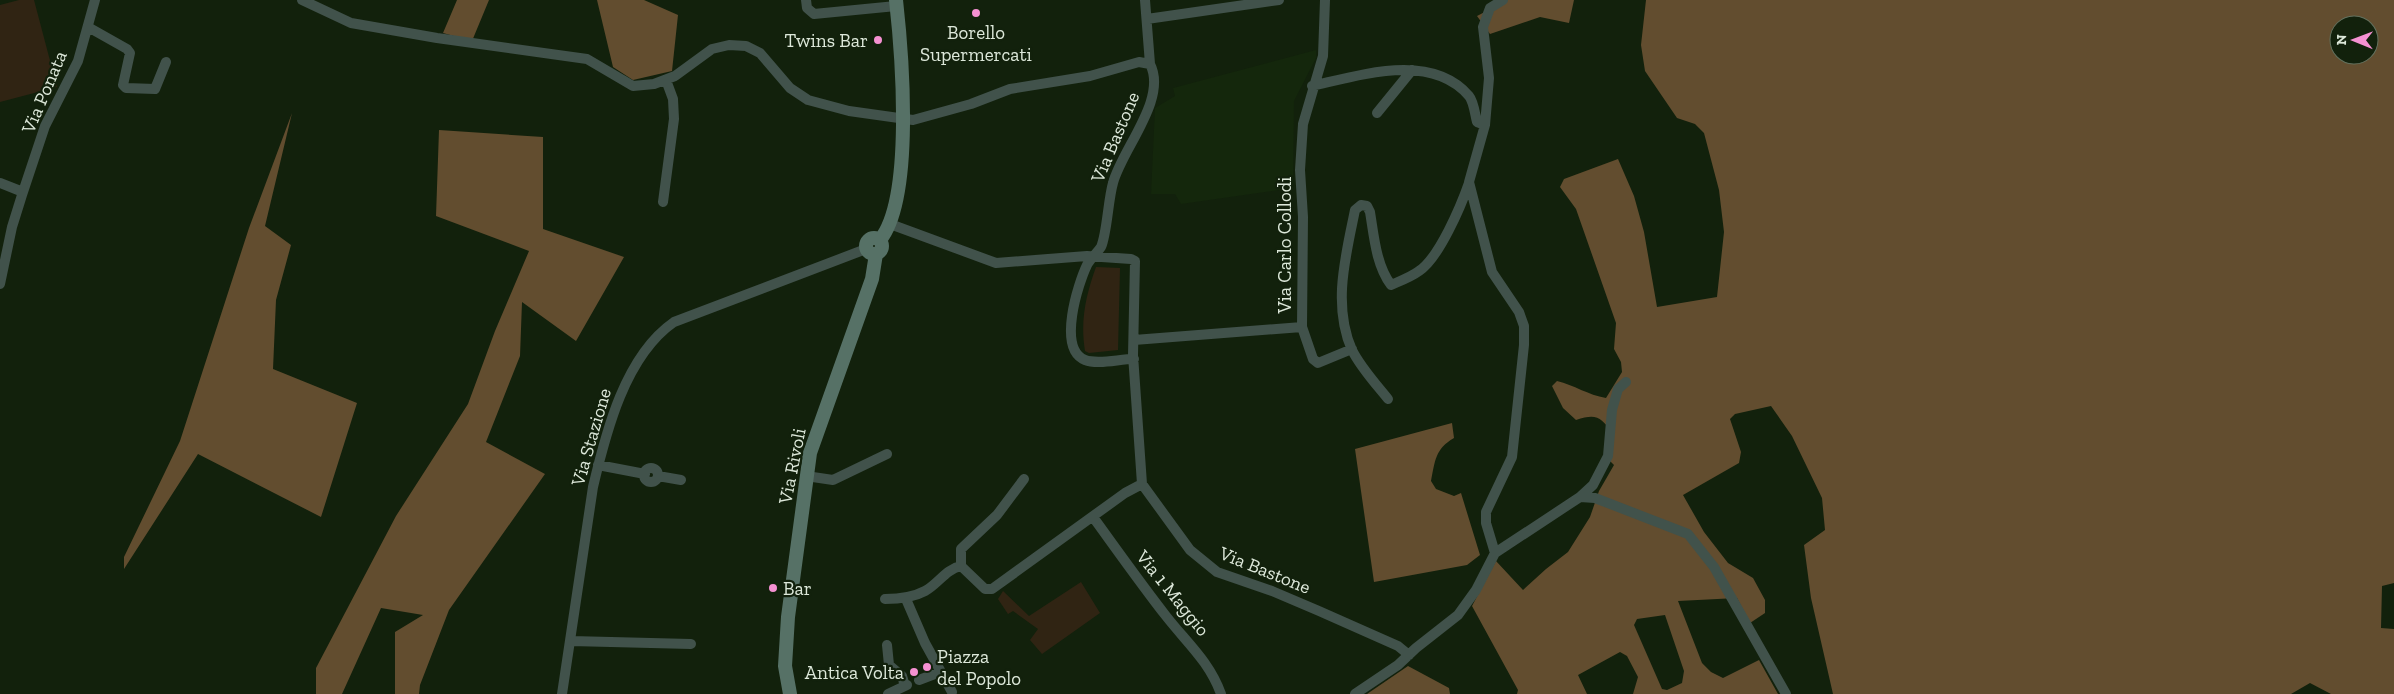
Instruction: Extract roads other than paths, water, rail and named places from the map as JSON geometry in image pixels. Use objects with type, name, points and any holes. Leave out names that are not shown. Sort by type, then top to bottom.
[{"type":"street","name":"Via Ponata","points":[[0,284],[12,227],[45,126],[78,61],[95,0]]},
{"type":"street","points":[[302,0],[352,23],[437,38],[587,59],[634,86],[654,84],[666,80],[681,72],[712,49],[738,44],[760,53],[790,88],[808,100],[849,111],[917,120],[971,104],[1010,89],[1090,76],[1139,62],[1150,64]]},
{"type":"street","points":[[806,0],[807,8],[814,14],[896,3],[901,51],[903,118],[897,187],[890,224],[996,263],[1094,256],[1131,259],[1137,264],[1134,358],[1142,484],[992,589],[985,589],[959,566]]},
{"type":"street","name":"Via Bastone","points":[[1134,358],[1086,360],[1076,353],[1073,346],[1071,328],[1074,304],[1083,276],[1100,247],[1103,238],[1108,201],[1118,166],[1149,108],[1154,82],[1154,70],[1150,64],[1145,0]]},
{"type":"street","points":[[1147,20],[1280,0]]},
{"type":"street","name":"Via Carlo Collodi","points":[[1325,0],[1323,56],[1312,86],[1303,124],[1301,151],[1302,327],[1313,359],[1318,363],[1352,349]]},
{"type":"street","points":[[1388,399],[1352,349],[1342,308],[1342,284],[1355,210],[1361,205],[1367,206],[1370,212],[1377,252],[1385,278],[1391,285],[1420,271],[1440,246],[1460,208],[1485,125],[1489,78],[1483,27],[1490,8],[1503,0]]},
{"type":"street","points":[[88,27],[127,49],[130,53],[123,86],[126,88],[155,89],[166,62]]},
{"type":"street","points":[[1377,113],[1412,70]]},
{"type":"street","points":[[1312,86],[1368,73],[1412,70],[1444,76],[1470,98],[1477,122],[1485,125]]},
{"type":"street","points":[[663,202],[674,119],[673,99],[666,80]]},
{"type":"street","points":[[1469,182],[1492,272],[1519,312],[1524,326],[1524,346],[1512,457],[1486,512],[1486,523],[1494,553]]},
{"type":"street","points":[[0,184],[24,192]]},
{"type":"street","name":"Via Rivoli","points":[[790,694],[785,666],[788,617],[806,476],[813,440],[872,279],[871,252],[882,247],[880,240],[890,224]]},
{"type":"street","name":"Via Stazione","points":[[562,694],[593,487],[598,465],[624,386],[649,345],[664,328],[710,306],[871,252]]},
{"type":"street","points":[[1134,340],[1302,327]]},
{"type":"street","points":[[1355,694],[1398,665],[1464,608],[1494,553],[1580,497],[1593,485],[1608,456],[1612,410],[1618,388],[1626,382]]},
{"type":"street","points":[[806,476],[833,480],[887,454]]},
{"type":"street","points":[[598,465],[645,474],[646,470],[652,468],[657,472],[658,476],[681,480]]},
{"type":"street","points":[[885,599],[906,599],[925,591],[959,566],[961,549],[997,515],[1024,479]]},
{"type":"street","name":"Via Bastone","points":[[1142,484],[1190,550],[1217,572],[1296,601],[1398,646],[1409,655]]},
{"type":"street","points":[[1580,497],[1595,498],[1688,534],[1714,567],[1786,694]]},
{"type":"street","name":"Via 1 Maggio","points":[[1093,517],[1140,583],[1171,622],[1196,649],[1216,680],[1221,694]]},
{"type":"street","points":[[906,599],[911,615],[952,692]]},
{"type":"street","points":[[571,641],[691,644]]},
{"type":"street","points":[[887,645],[889,665],[902,676],[903,689],[888,694]]},
{"type":"street","points":[[919,680],[940,672]]},
{"type":"place","name":"Borello Supermercati","points":[[976,13]]},
{"type":"place","name":"Twins Bar","points":[[878,40]]},
{"type":"place","name":"Bar","points":[[773,588]]},
{"type":"place","name":"Piazza del Popolo","points":[[927,667]]},
{"type":"place","name":"Antica Volta","points":[[914,672]]}]
